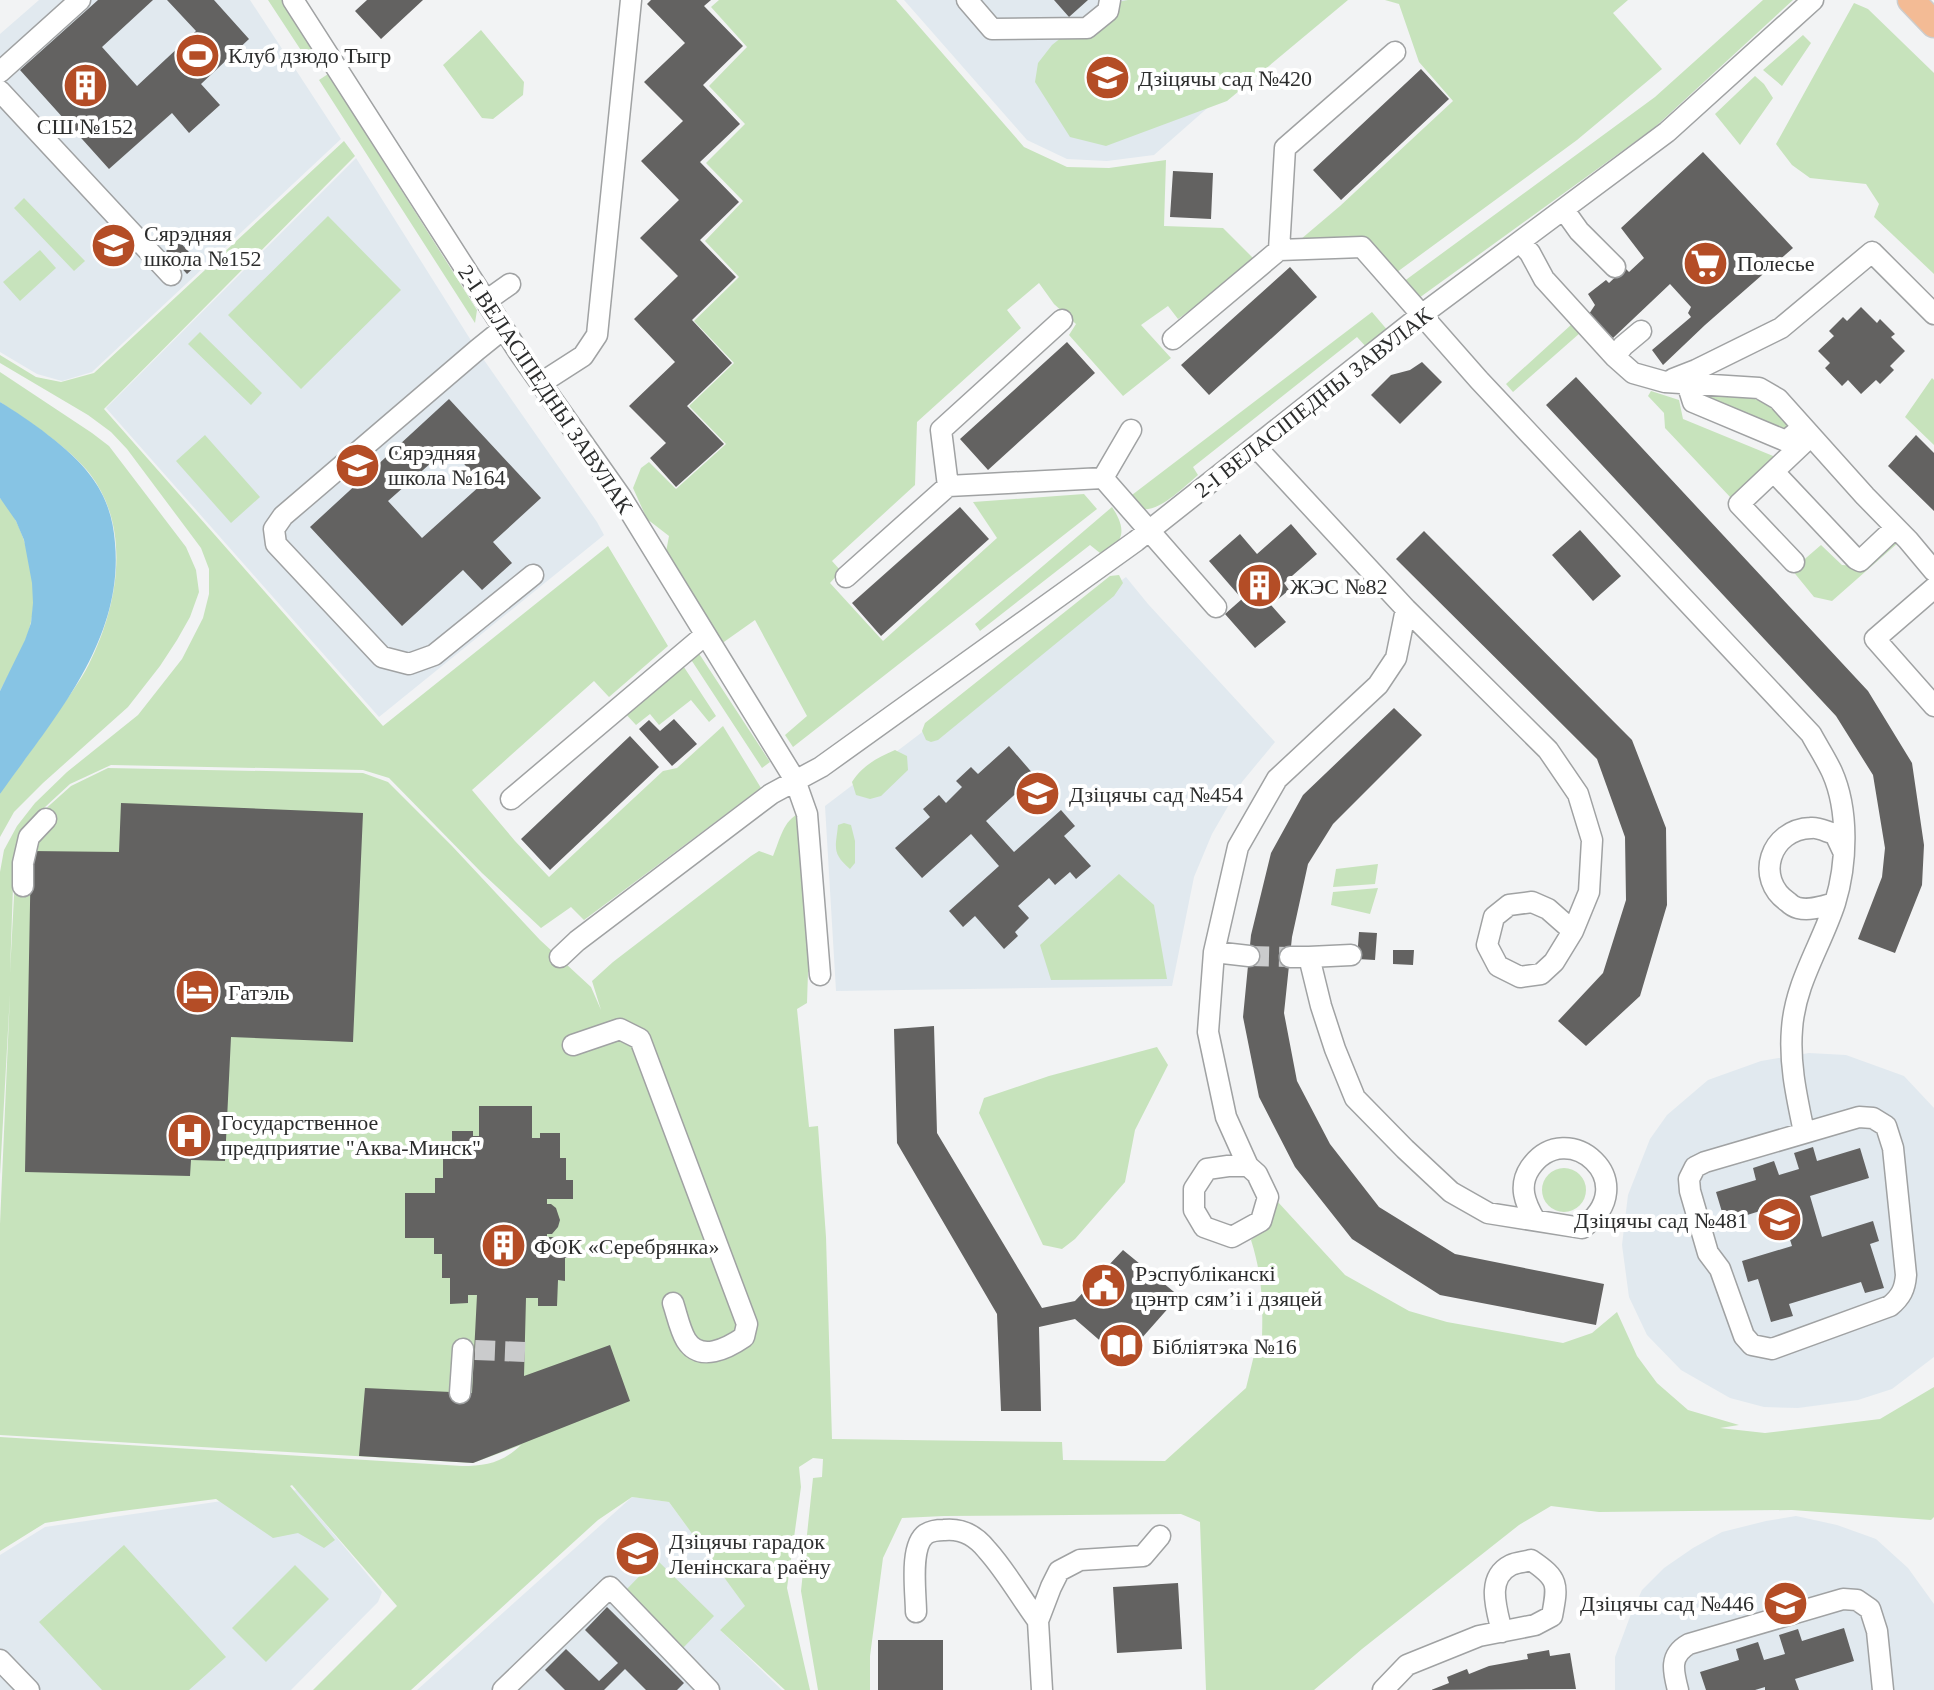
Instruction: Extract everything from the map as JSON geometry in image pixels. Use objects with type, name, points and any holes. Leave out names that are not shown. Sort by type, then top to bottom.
[{"type":"main road","points":[[1911,0],[1934,24]]},
{"type":"street","points":[[0,72],[80,0]]},
{"type":"street","name":"2-І ВЕЛАСІПЕДНЫ ЗАВУЛАК","points":[[293,0],[503,329],[621,497],[795,780]]},
{"type":"street","points":[[541,383],[583,356],[597,335],[631,0]]},
{"type":"street","points":[[967,0],[992,29],[1087,28],[1108,11],[1110,0]]},
{"type":"street","name":"2-І ВЕЛАСІПЕДНЫ ЗАВУЛАК","points":[[560,957],[771,794],[821,767],[1149,531],[1420,316],[1667,132],[1813,0]]},
{"type":"street","points":[[1279,250],[1285,148],[1395,52]]},
{"type":"street","points":[[0,91],[171,275]]},
{"type":"street","points":[[1564,210],[1579,231],[1615,267]]},
{"type":"street","points":[[1520,242],[1530,253],[1544,279],[1633,373],[1665,382],[1759,388],[1778,399],[1934,571]]},
{"type":"street","points":[[1173,339],[1279,250],[1362,247],[1420,316],[1811,734],[1833,773],[1843,813],[1845,855],[1835,903],[1802,979],[1792,1029],[1794,1086],[1804,1132]]},
{"type":"street","points":[[1665,382],[1781,328],[1872,252],[1934,314]]},
{"type":"street","points":[[486,301],[510,284]]},
{"type":"street","points":[[948,486],[941,430],[1062,320]]},
{"type":"street","points":[[503,329],[283,516],[274,529],[276,544],[382,657],[409,664],[434,655],[533,575]]},
{"type":"street","points":[[1615,357],[1641,331]]},
{"type":"street","points":[[1687,383],[1693,402],[1786,441],[1807,432]]},
{"type":"street","points":[[1103,478],[1131,430]]},
{"type":"street","points":[[1794,562],[1739,504],[1774,472],[1807,432]]},
{"type":"street","points":[[1256,447],[1406,609],[1548,750],[1578,794],[1592,840],[1589,892],[1573,931]]},
{"type":"street","points":[[1774,472],[1860,561],[1895,528]]},
{"type":"street","points":[[846,577],[948,486],[1103,478]]},
{"type":"street","points":[[1103,478],[1216,607]]},
{"type":"street","points":[[1934,588],[1875,639],[1934,706]]},
{"type":"street","points":[[1248,1166],[1226,1117],[1208,1032],[1214,952],[1238,847],[1277,779],[1378,685],[1396,658],[1406,609]]},
{"type":"street","points":[[511,799],[705,635]]},
{"type":"street","points":[[795,780],[807,814],[820,975]]},
{"type":"street","points":[[23,886],[23,863],[29,837],[46,819]]},
{"type":"street","points":[[1835,903],[1816,909],[1796,908],[1778,896],[1769,877],[1773,849],[1789,832],[1812,827],[1835,834],[1845,855]]},
{"type":"street","points":[[1214,952],[1249,956]]},
{"type":"street","points":[[1351,955],[1300,957],[1355,1098],[1451,1192],[1488,1213],[1582,1228],[1595,1219],[1604,1205],[1607,1189],[1603,1173],[1594,1160],[1581,1151],[1565,1148],[1549,1151],[1536,1160],[1527,1173],[1523,1189],[1526,1205],[1535,1220]]},
{"type":"street","points":[[573,1045],[620,1029],[640,1039],[747,1324],[744,1337],[708,1353],[694,1349],[686,1341],[673,1303]]},
{"type":"street","points":[[1859,1117],[1873,1118],[1886,1126],[1893,1148],[1905,1288],[1890,1306],[1772,1349],[1762,1348],[1752,1345],[1744,1336],[1720,1269],[1708,1253],[1689,1179],[1695,1167],[1705,1162],[1804,1132],[1859,1117]]},
{"type":"street","points":[[460,1393],[463,1349]]},
{"type":"street","points":[[916,1612],[917,1547],[925,1535],[955,1529],[968,1533],[988,1550],[1038,1621]]},
{"type":"street","points":[[1042,1690],[1038,1621],[1059,1571],[1080,1560],[1143,1556],[1160,1536]]},
{"type":"street","points":[[503,1690],[610,1587],[709,1690]]},
{"type":"street","points":[[1678,1690],[1673,1662],[1679,1650],[1689,1644],[1843,1599],[1857,1600],[1870,1609],[1877,1631],[1886,1688]]},
{"type":"street","points":[[1383,1690],[1407,1665],[1479,1636],[1502,1632]]},
{"type":"street","points":[[0,1660],[29,1690]]},
{"type":"shaded area","name":"Сярэдняя школа №152","points":[[39,0],[250,0],[341,139],[92,372],[62,381],[37,374],[0,352],[0,34]]},
{"type":"shaded area","name":"Дзіцячы сад №420","points":[[904,0],[1297,0],[1312,16],[1154,155],[1107,161],[1067,159],[1027,140]]},
{"type":"shaded area","name":"Сярэдняя школа №164","points":[[356,158],[477,350],[604,535],[379,717],[106,408]]},
{"type":"shaded area","name":"Дзіцячы сад №454","points":[[1126,577],[1275,742],[1242,782],[1212,834],[1194,877],[1172,986],[836,991],[825,806]]},
{"type":"shaded area","name":"Дзіцячы сад №481","points":[[1809,1053],[1846,1055],[1904,1076],[1934,1108],[1934,1357],[1892,1389],[1858,1400],[1798,1408],[1764,1407],[1730,1398],[1681,1370],[1647,1335],[1629,1297],[1622,1245],[1628,1195],[1650,1139],[1667,1115],[1708,1080],[1761,1061]]},
{"type":"shaded area","points":[[297,1490],[382,1592],[378,1602],[291,1690],[0,1690],[0,1555],[45,1527]]},
{"type":"shaded area","name":"Дзіцячы гарадок Ленінскага раёну","points":[[632,1497],[669,1502],[746,1607],[720,1630],[782,1690],[417,1690]]},
{"type":"shaded area","name":"Дзіцячы сад №446","points":[[1796,1516],[1837,1525],[1876,1539],[1908,1568],[1934,1604],[1934,1690],[1615,1690],[1615,1657],[1631,1614],[1642,1590],[1664,1568],[1722,1532]]},
{"type":"green space","points":[[268,0],[282,0],[317,55],[308,61]]},
{"type":"green space","points":[[719,0],[896,0],[1024,147],[1067,167],[1109,168],[1166,160],[1164,226],[1223,228],[1257,262],[1178,319],[1168,306],[1141,325],[1171,358],[1123,396],[1069,335],[1076,324],[1054,304],[1039,283],[1007,310],[1021,328],[917,422],[915,485],[832,561],[841,571],[830,583],[883,641],[997,538],[973,502],[1084,494],[1097,509],[793,747],[785,735],[807,716],[755,620],[721,644],[666,552],[669,536],[647,519],[633,488],[641,468],[649,462],[676,489],[726,444],[689,406],[734,363],[694,321],[739,277],[705,241],[743,201],[706,163],[745,124],[709,86],[747,47],[711,7]]},
{"type":"green space","name":"Дзіцячы сад №420","points":[[1128,0],[1348,0],[1227,101],[1106,146],[1070,137],[1035,82],[1038,63],[1052,45],[1102,5]]},
{"type":"green space","points":[[1385,0],[1628,0],[1613,13],[1662,69],[1577,140],[1393,275],[1362,237],[1294,245],[1453,101],[1419,62],[1399,4]]},
{"type":"green space","points":[[1763,0],[1793,0],[1654,128],[1419,298],[1403,282],[1655,97]]},
{"type":"green space","points":[[1854,3],[1868,9],[1934,73],[1934,274],[1874,217],[1879,204],[1866,184],[1810,178],[1792,165],[1776,144]]},
{"type":"green space","points":[[481,30],[524,82],[523,95],[493,119],[482,118],[443,65]]},
{"type":"green space","points":[[1803,35],[1811,43],[1782,86],[1763,70]]},
{"type":"green space","points":[[328,74],[477,310],[475,323],[319,80]]},
{"type":"green space","points":[[1755,76],[1773,98],[1740,145],[1715,114]]},
{"type":"green space","points":[[344,141],[355,156],[104,409],[383,726],[608,546],[668,646],[609,697],[594,681],[472,790],[549,877],[663,771],[677,768],[723,726],[761,788],[584,920],[571,907],[541,928],[389,778],[363,770],[111,765],[70,784],[31,820],[14,857],[10,973],[16,858],[32,821],[71,786],[108,768],[363,773],[388,782],[540,940],[591,987],[601,1010],[592,981],[751,856],[759,851],[773,856],[786,825],[800,813],[814,971],[808,972],[807,1003],[797,1009],[809,1127],[818,1126],[826,1237],[832,1439],[1062,1442],[1063,1460],[1165,1461],[1246,1388],[1257,1343],[1262,1338],[1261,1288],[1251,1240],[1266,1228],[1277,1201],[1345,1275],[1409,1311],[1447,1322],[1563,1343],[1592,1333],[1617,1312],[1637,1356],[1657,1383],[1688,1410],[1739,1425],[1720,1428],[1765,1433],[1880,1419],[1934,1387],[1934,1517],[1931,1520],[1792,1510],[1599,1512],[1551,1506],[1519,1525],[1314,1690],[1206,1690],[1200,1522],[1181,1514],[902,1518],[883,1558],[870,1656],[870,1690],[818,1690],[801,1591],[813,1478],[822,1477],[823,1459],[813,1458],[799,1467],[801,1487],[787,1588],[810,1690],[785,1690],[720,1630],[745,1606],[669,1502],[632,1497],[598,1520],[411,1690],[313,1690],[397,1606],[292,1485],[335,1540],[324,1548],[298,1533],[273,1538],[216,1499],[45,1523],[0,1551],[0,1437],[462,1466],[493,1462],[521,1445],[473,1463],[0,1435],[0,1224],[10,994],[0,1175],[0,872],[4,850],[35,803],[67,772],[138,715],[182,659],[203,618],[209,594],[209,569],[201,548],[111,432],[0,363],[0,355],[36,377],[61,382],[94,373]]},
{"type":"green space","points":[[24,198],[85,261],[74,271],[14,208]]},
{"type":"green space","points":[[328,216],[401,290],[301,389],[228,315]]},
{"type":"green space","points":[[40,250],[56,268],[20,301],[3,282]]},
{"type":"green space","points":[[1372,312],[1389,332],[1368,349],[1357,337],[1193,467],[1198,475],[1160,505],[1144,509],[1128,498]]},
{"type":"green space","points":[[1572,324],[1580,333],[1513,392],[1506,384]]},
{"type":"green space","points":[[200,332],[262,393],[251,405],[188,344]]},
{"type":"green space","points":[[0,372],[109,446],[186,547],[196,570],[199,592],[177,640],[128,707],[14,812],[0,837],[0,794],[78,684],[99,641],[113,593],[116,543],[112,519],[90,474],[48,435],[0,402]]},
{"type":"green space","points":[[1932,378],[1934,380],[1934,445],[1905,417]]},
{"type":"green space","points":[[1651,391],[1679,400],[1683,419],[1778,458],[1731,498],[1665,428],[1664,413],[1648,396]]},
{"type":"green space","points":[[1709,392],[1753,398],[1770,407],[1788,425],[1783,430],[1710,399]]},
{"type":"green space","points":[[205,435],[260,497],[231,523],[176,461]]},
{"type":"green space","points":[[0,498],[24,540],[32,574],[33,607],[22,649],[0,691]]},
{"type":"green space","points":[[1112,507],[1120,522],[1121,532],[1113,547],[1100,553],[1090,545],[980,631],[975,624]]},
{"type":"green space","points":[[1893,536],[1899,542],[1832,601],[1814,597],[1792,570],[1821,545],[1842,565],[1859,566]]},
{"type":"green space","points":[[1119,575],[1123,583],[1114,596],[938,740],[926,740],[922,731],[925,723],[1110,576]]},
{"type":"green space","points":[[696,649],[770,762],[762,768],[688,655]]},
{"type":"green space","points":[[680,661],[716,716],[709,722],[691,700],[659,725],[650,714],[636,725],[623,711]]},
{"type":"green space","points":[[895,750],[907,756],[908,770],[881,796],[870,799],[856,795],[852,782],[856,776],[871,763]]},
{"type":"green space","points":[[838,825],[851,825],[855,841],[855,863],[850,869],[836,849]]},
{"type":"green space","points":[[1378,864],[1375,884],[1333,887],[1336,869]]},
{"type":"green space","points":[[1119,874],[1154,905],[1167,979],[1051,980],[1040,945]]},
{"type":"green space","points":[[1378,888],[1370,914],[1331,905],[1333,892]]},
{"type":"green space","points":[[1157,1047],[1168,1065],[1135,1130],[1125,1182],[1075,1239],[1062,1249],[1043,1245],[979,1113],[984,1098],[1049,1076]]},
{"type":"green space","points":[[1564,1168],[1579,1175],[1586,1190],[1579,1205],[1564,1212],[1549,1205],[1542,1190],[1549,1175]]},
{"type":"green space","points":[[124,1545],[226,1657],[189,1690],[102,1690],[39,1622]]},
{"type":"green space","points":[[656,1559],[714,1616],[682,1649],[624,1592]]},
{"type":"green space","points":[[295,1565],[329,1599],[266,1662],[232,1628]]},
{"type":"water","points":[[0,402],[61,445],[90,475],[108,507],[115,543],[115,579],[97,646],[81,677],[0,794],[0,691],[25,640],[33,603],[24,540],[16,521],[0,498]]},
{"type":"building","name":"СШ №152","points":[[98,0],[153,0],[102,47],[137,86],[196,31],[167,0],[214,0],[249,39],[201,84],[220,105],[189,133],[172,113],[109,169],[20,70]]},
{"type":"building","points":[[367,0],[423,0],[381,39],[355,11]]},
{"type":"building","points":[[651,0],[711,0],[704,6],[743,46],[703,85],[740,124],[700,162],[739,202],[700,240],[736,277],[692,320],[732,363],[687,406],[724,444],[676,487],[650,458],[666,443],[629,406],[675,362],[634,319],[678,276],[640,238],[679,200],[641,161],[683,121],[644,82],[685,43],[647,4]]},
{"type":"building","points":[[1054,0],[1088,0],[1069,17]]},
{"type":"building","points":[[1421,69],[1449,99],[1341,200],[1313,170]]},
{"type":"building","name":"Полесье","points":[[1703,152],[1793,248],[1663,365],[1652,350],[1691,317],[1688,313],[1691,307],[1670,284],[1613,338],[1589,314],[1595,305],[1588,294],[1606,280],[1609,283],[1625,268],[1629,272],[1644,258],[1621,228]]},
{"type":"building","points":[[1173,171],[1213,173],[1211,219],[1170,217]]},
{"type":"building","points":[[178,240],[199,263],[187,274],[166,251]]},
{"type":"building","points":[[1290,267],[1317,297],[1209,395],[1181,365]]},
{"type":"building","points":[[1861,307],[1877,323],[1880,319],[1895,334],[1891,337],[1905,351],[1890,366],[1894,370],[1880,384],[1876,380],[1861,394],[1848,380],[1842,386],[1825,368],[1830,363],[1818,351],[1834,336],[1829,331],[1843,317],[1847,321]]},
{"type":"building","points":[[1067,342],[1095,373],[988,470],[960,439]]},
{"type":"building","points":[[1422,362],[1442,382],[1400,424],[1371,395],[1391,375],[1410,370]]},
{"type":"building","points":[[1576,377],[1868,691],[1912,763],[1924,845],[1922,885],[1895,953],[1858,939],[1882,877],[1885,848],[1873,775],[1836,716],[1546,405]]},
{"type":"building","points":[[449,399],[541,498],[493,542],[512,563],[482,590],[463,570],[402,626],[310,527]],"holes":[[[449,447],[482,484],[422,538],[388,501]]]},
{"type":"building","points":[[1916,435],[1934,453],[1934,511],[1888,466]]},
{"type":"building","points":[[960,507],[989,539],[881,636],[852,603]]},
{"type":"building","name":"ЖЭС №82","points":[[1291,524],[1317,554],[1284,583],[1289,590],[1271,605],[1286,622],[1255,648],[1225,614],[1242,599],[1209,561],[1240,534],[1257,554]]},
{"type":"building","points":[[1580,530],[1621,576],[1593,601],[1552,555]]},
{"type":"building","points":[[1424,531],[1632,740],[1666,828],[1667,905],[1640,996],[1586,1046],[1558,1021],[1603,973],[1626,900],[1625,837],[1597,759],[1396,559]]},
{"type":"building","points":[[1394,708],[1422,735],[1333,824],[1308,864],[1292,937],[1284,1013],[1297,1081],[1330,1144],[1379,1207],[1455,1254],[1604,1284],[1596,1325],[1440,1295],[1352,1239],[1295,1167],[1259,1097],[1243,1017],[1251,935],[1271,853],[1303,795]]},
{"type":"building","points":[[674,719],[697,744],[672,766],[639,729],[649,720],[660,731]]},
{"type":"building","points":[[630,736],[659,767],[550,870],[521,839]]},
{"type":"building","points":[[1009,746],[1035,776],[986,821],[1014,852],[1061,810],[1075,826],[1064,836],[1091,866],[1076,879],[1070,872],[1055,885],[1049,878],[1018,906],[1029,918],[1015,932],[1018,936],[1004,949],[975,916],[963,927],[949,911],[999,866],[971,834],[922,878],[895,848],[930,817],[923,809],[939,795],[946,803],[962,787],[956,781],[971,767],[978,774]]},
{"type":"building","points":[[121,803],[363,813],[353,1042],[231,1037],[225,1161],[191,1160],[190,1176],[25,1172],[31,851],[119,852]]},
{"type":"building","points":[[1359,932],[1377,933],[1375,960],[1357,959]]},
{"type":"building","points":[[1393,950],[1414,950],[1413,965],[1393,964]]},
{"type":"building","points":[[934,1026],[937,1133],[1042,1308],[1075,1301],[1123,1250],[1179,1296],[1125,1357],[1120,1358],[1075,1319],[1039,1327],[1041,1411],[1001,1411],[997,1314],[897,1143],[894,1029]]},
{"type":"building","name":"ФОК «Серебрянка»","points":[[479,1106],[532,1106],[532,1138],[540,1138],[540,1133],[560,1133],[560,1158],[566,1158],[566,1180],[573,1180],[573,1199],[547,1199],[547,1204],[556,1208],[560,1220],[558,1227],[547,1237],[573,1237],[573,1258],[565,1258],[565,1281],[558,1280],[557,1306],[538,1306],[538,1298],[526,1298],[524,1376],[610,1345],[630,1401],[473,1463],[359,1456],[365,1388],[472,1393],[477,1295],[468,1295],[468,1303],[450,1304],[450,1278],[442,1278],[442,1254],[434,1254],[434,1238],[405,1238],[405,1193],[435,1193],[435,1178],[443,1178],[443,1154],[452,1154],[452,1131],[473,1131],[473,1136],[479,1136]]},
{"type":"building","points":[[1813,1147],[1817,1161],[1860,1148],[1869,1178],[1810,1196],[1822,1237],[1873,1221],[1879,1241],[1870,1244],[1884,1288],[1865,1293],[1861,1282],[1789,1304],[1793,1316],[1771,1322],[1758,1279],[1748,1282],[1742,1261],[1792,1246],[1779,1205],[1725,1222],[1716,1192],[1756,1180],[1753,1168],[1774,1161],[1779,1175],[1799,1169],[1794,1153]]},
{"type":"building","points":[[1178,1583],[1182,1649],[1117,1653],[1113,1587]]},
{"type":"building","points":[[607,1607],[684,1683],[677,1690],[646,1690],[625,1669],[604,1690],[565,1690],[545,1670],[566,1649],[599,1681],[618,1663],[585,1630]]},
{"type":"building","points":[[1844,1628],[1854,1661],[1795,1679],[1799,1690],[1765,1690],[1765,1687],[1755,1690],[1706,1690],[1700,1672],[1739,1660],[1736,1649],[1758,1642],[1764,1660],[1785,1654],[1779,1635],[1798,1629],[1802,1641]]},
{"type":"building","points":[[878,1640],[943,1640],[943,1690],[878,1690]]},
{"type":"building","points":[[1549,1650],[1550,1656],[1570,1653],[1576,1689],[1431,1690],[1449,1683],[1447,1677],[1467,1669],[1469,1674],[1489,1666],[1528,1659],[1527,1654]]},
{"type":"tunnel","points":[[1249,956],[1290,957]]},
{"type":"tunnel","points":[[475,1350],[525,1352]]},
{"type":"place","name":"Клуб дзюдо Тыгр","points":[[197,55]]},
{"type":"place","name":"Дзіцячы сад №420","points":[[1107,78]]},
{"type":"place","name":"СШ №152","points":[[85,85]]},
{"type":"place","name":"Сярэдняя школа №152","points":[[113,246]]},
{"type":"place","name":"Полесье","points":[[1706,263]]},
{"type":"place","name":"Сярэдняя школа №164","points":[[357,465]]},
{"type":"place","name":"ЖЭС №82","points":[[1259,586]]},
{"type":"place","name":"Дзіцячы сад №454","points":[[1038,794]]},
{"type":"place","name":"Гатэль","points":[[197,992]]},
{"type":"place","name":"Государственное предприятие \"Аква-Минск\"","points":[[190,1135]]},
{"type":"place","name":"Дзіцячы сад №481","points":[[1779,1220]]},
{"type":"place","name":"ФОК «Серебрянка»","points":[[503,1246]]},
{"type":"place","name":"Рэспубліканскі цэнтр сямʼі і дзяцей","points":[[1104,1286]]},
{"type":"place","name":"Бібліятэка №16","points":[[1121,1346]]},
{"type":"place","name":"Дзіцячы гарадок Ленінскага раёну","points":[[638,1554]]},
{"type":"place","name":"Дзіцячы сад №446","points":[[1785,1603]]}]
